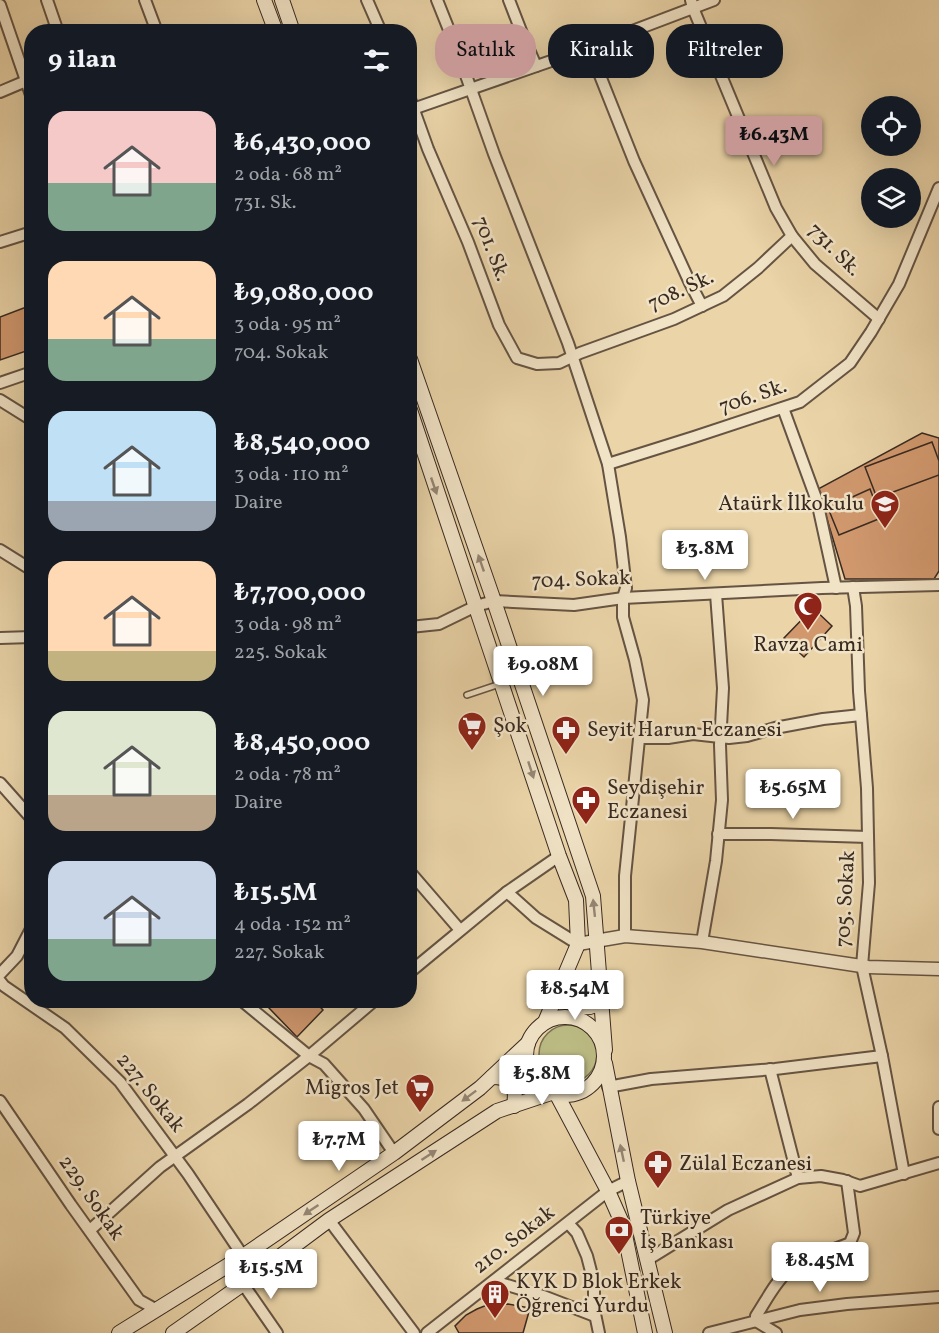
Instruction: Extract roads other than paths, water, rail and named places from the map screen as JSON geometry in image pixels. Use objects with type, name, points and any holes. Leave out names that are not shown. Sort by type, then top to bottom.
[{"type":"main road","points":[[264,0],[273,24]]},
{"type":"main road","points":[[282,0],[290,24]]},
{"type":"main road","points":[[417,379],[593,896],[608,1087],[665,1333]]},
{"type":"main road","points":[[417,431],[559,856],[576,900],[578,944],[545,1022]]},
{"type":"main road","points":[[560,986],[569,998],[584,1008],[601,1001]]},
{"type":"main road","points":[[119,1333],[243,1256],[394,1153],[480,1088],[528,1043],[535,1031],[545,1022],[557,1017],[570,1017],[582,1020],[593,1027],[600,1038],[605,1056],[600,1075],[593,1085],[582,1092],[570,1096],[554,1094],[540,1087],[532,1078],[527,1067],[528,1043]]},
{"type":"main road","points":[[492,1077],[504,1077],[512,1083],[516,1094],[514,1106]]},
{"type":"main road","points":[[174,1333],[329,1220],[497,1111],[554,1094]]},
{"type":"main road","points":[[554,1094],[608,1191],[623,1225],[645,1333]]},
{"type":"street","points":[[47,0],[55,24]]},
{"type":"street","points":[[146,0],[154,24]]},
{"type":"street","points":[[367,0],[378,24]]},
{"type":"street","points":[[437,0],[573,357],[608,464],[626,588],[623,598],[623,617],[644,700],[624,876],[625,936]]},
{"type":"street","points":[[509,0],[518,24]]},
{"type":"street","points":[[644,24],[692,4],[714,0]]},
{"type":"street","name":"731. Sk.","points":[[692,4],[776,208],[792,236],[815,264],[879,319]]},
{"type":"street","points":[[0,5],[24,75]]},
{"type":"street","points":[[536,66],[548,62]]},
{"type":"street","points":[[417,104],[501,78]]},
{"type":"street","points":[[600,78],[634,161],[702,306]]},
{"type":"street","points":[[0,92],[24,82]]},
{"type":"street","name":"701. Sk.","points":[[417,121],[468,242],[499,326],[517,358],[537,364],[559,363],[573,357]]},
{"type":"street","name":"706. Sk.","points":[[608,464],[800,402],[850,363],[899,284],[939,188]]},
{"type":"street","points":[[0,242],[24,234]]},
{"type":"street","name":"708. Sk.","points":[[573,357],[674,319],[723,296],[758,268],[792,236]]},
{"type":"street","points":[[0,382],[24,374]]},
{"type":"street","points":[[0,400],[24,415]]},
{"type":"street","points":[[783,408],[817,501],[836,588]]},
{"type":"street","points":[[0,550],[24,565]]},
{"type":"street","name":"704. Sokak","points":[[417,626],[439,624],[476,606],[494,601],[574,605],[623,598],[939,585]]},
{"type":"street","name":"705. Sokak","points":[[853,587],[867,788],[869,883],[862,966],[904,1174]]},
{"type":"street","points":[[702,942],[716,861],[722,800],[720,737],[723,688],[716,594]]},
{"type":"street","points":[[0,638],[24,637]]},
{"type":"street","points":[[639,738],[668,738],[693,734],[729,738],[822,719],[861,716]]},
{"type":"street","points":[[0,783],[24,810]]},
{"type":"street","points":[[718,834],[868,837]]},
{"type":"street","points":[[417,966],[507,892],[559,856]]},
{"type":"street","points":[[417,881],[458,931]]},
{"type":"street","points":[[417,886],[458,931]]},
{"type":"street","points":[[507,892],[536,918],[578,944],[625,936],[702,942],[862,966],[939,969]]},
{"type":"street","points":[[0,974],[16,956],[24,942]]},
{"type":"street","name":"227. Sokak","points":[[0,981],[24,1000]]},
{"type":"street","name":"227. Sokak","points":[[36,1008],[65,1028],[120,1082],[243,1256]]},
{"type":"street","points":[[251,1008],[309,1056],[324,1064],[364,1109],[394,1153]]},
{"type":"street","points":[[90,1230],[160,1167],[248,1104],[366,1008]]},
{"type":"street","points":[[608,1087],[651,1079],[770,1069],[882,1056]]},
{"type":"street","points":[[770,1069],[798,1178]]},
{"type":"street","name":"229. Sokak","points":[[0,1101],[4,1117],[90,1230],[139,1300],[156,1310]]},
{"type":"street","points":[[939,1107],[939,1128]]},
{"type":"street","points":[[647,1260],[728,1210],[798,1178],[821,1176],[860,1186],[939,1163]]},
{"type":"street","name":"210. Sokak","points":[[427,1333],[608,1191],[628,1181]]},
{"type":"street","points":[[756,1320],[756,1316],[774,1288],[790,1269],[850,1243],[854,1233],[847,1181]]},
{"type":"street","points":[[329,1220],[414,1333]]},
{"type":"street","points":[[568,1223],[577,1233],[587,1256],[594,1283],[594,1309],[599,1333]]},
{"type":"street","points":[[494,1281],[543,1296],[595,1316]]},
{"type":"street","points":[[243,1284],[277,1333]]},
{"type":"street","points":[[709,1333],[800,1310],[939,1297]]},
{"type":"street","points":[[756,1320],[776,1333]]},
{"type":"lane","points":[[467,695],[502,684]]},
{"type":"place","name":"Ataürk İlkokulu","points":[[885,530]]},
{"type":"place","name":"Ravza Cami","points":[[808,632]]},
{"type":"place","name":"Şok","points":[[472,752]]},
{"type":"place","name":"Seyit Harun Eczanesi","points":[[566,756]]},
{"type":"place","name":"Seydişehir Eczanesi","points":[[586,826]]},
{"type":"place","name":"Migros Jet","points":[[420,1114]]},
{"type":"place","name":"Zülal Eczanesi","points":[[658,1190]]},
{"type":"place","name":"Türkiye İş Bankası","points":[[619,1256]]},
{"type":"place","name":"KYK D Blok Erkek Öğrenci Yurdu","points":[[495,1320]]}]
